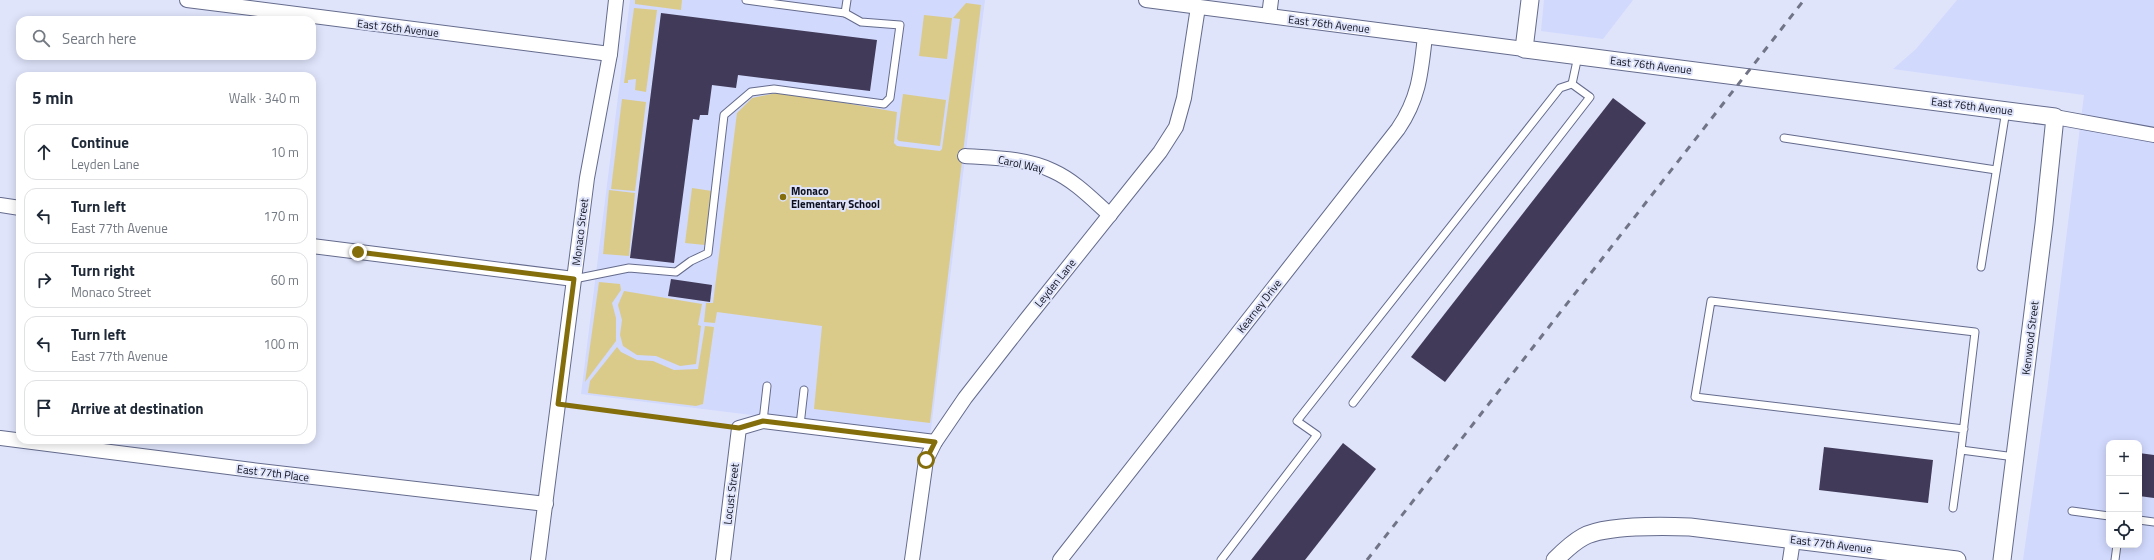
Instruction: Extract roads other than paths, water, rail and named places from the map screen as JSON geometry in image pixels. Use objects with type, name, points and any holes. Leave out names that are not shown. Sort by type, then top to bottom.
[{"type":"street","name":"East 76th Avenue","points":[[186,0],[312,16]]},
{"type":"street","name":"Monaco Street","points":[[538,560],[587,178],[610,54],[616,0]]},
{"type":"street","name":"East 76th Avenue","points":[[1146,0],[2055,116],[2154,135]]},
{"type":"street","points":[[1269,16],[1271,0]]},
{"type":"street","points":[[1524,49],[1530,0]]},
{"type":"street","name":"Leyden Lane","points":[[912,560],[926,460],[935,442],[970,392],[1160,152],[1176,128],[1184,98],[1198,7]]},
{"type":"street","name":"East 76th Avenue","points":[[316,17],[610,54]]},
{"type":"street","name":"Kearney Drive","points":[[1060,560],[1398,129],[1416,98],[1421,78],[1426,36]]},
{"type":"street","name":"Kenwood Street","points":[[2002,560],[2044,224],[2055,116]]},
{"type":"street","name":"Carol Way","points":[[965,156],[1019,161],[1047,169],[1082,190],[1110,215]]},
{"type":"street","points":[[0,205],[16,207]]},
{"type":"street","points":[[316,247],[574,279]]},
{"type":"street","points":[[763,421],[935,442]]},
{"type":"street","name":"Locust Street","points":[[723,560],[739,428],[763,421]]},
{"type":"street","name":"East 77th Place","points":[[0,438],[16,440]]},
{"type":"street","name":"East 77th Place","points":[[47,444],[252,470],[546,504]]},
{"type":"street","name":"East 77th Avenue","points":[[1555,560],[1567,547],[1585,536],[1617,530],[1659,526],[1729,532],[1957,560]]},
{"type":"street","points":[[1790,560],[1793,540]]},
{"type":"lane","points":[[574,279],[629,268],[676,272],[691,261],[708,253],[724,115],[751,92],[774,89],[884,104],[890,98],[900,25],[861,22],[845,13],[746,0]]},
{"type":"lane","points":[[845,13],[847,0]]},
{"type":"lane","points":[[1572,84],[1578,56]]},
{"type":"lane","points":[[1353,403],[1590,97],[1572,84]]},
{"type":"lane","points":[[1221,560],[1317,436],[1297,421],[1560,88],[1572,84]]},
{"type":"lane","points":[[1981,267],[2006,110]]},
{"type":"lane","points":[[1784,138],[1996,170]]},
{"type":"lane","points":[[1953,508],[1964,429],[1975,332],[1711,302],[1695,396],[1964,429]]},
{"type":"lane","points":[[763,421],[767,386]]},
{"type":"lane","points":[[800,425],[804,390]]},
{"type":"lane","points":[[1961,450],[2015,457]]},
{"type":"lane","points":[[2072,511],[2106,516]]},
{"type":"lane","points":[[2142,520],[2154,522]]},
{"type":"lane","points":[[2115,560],[2117,548]]},
{"type":"railway","points":[[1367,560],[1804,0]]},
{"type":"place","name":"Monaco Elementary School","points":[[783,197]]}]
